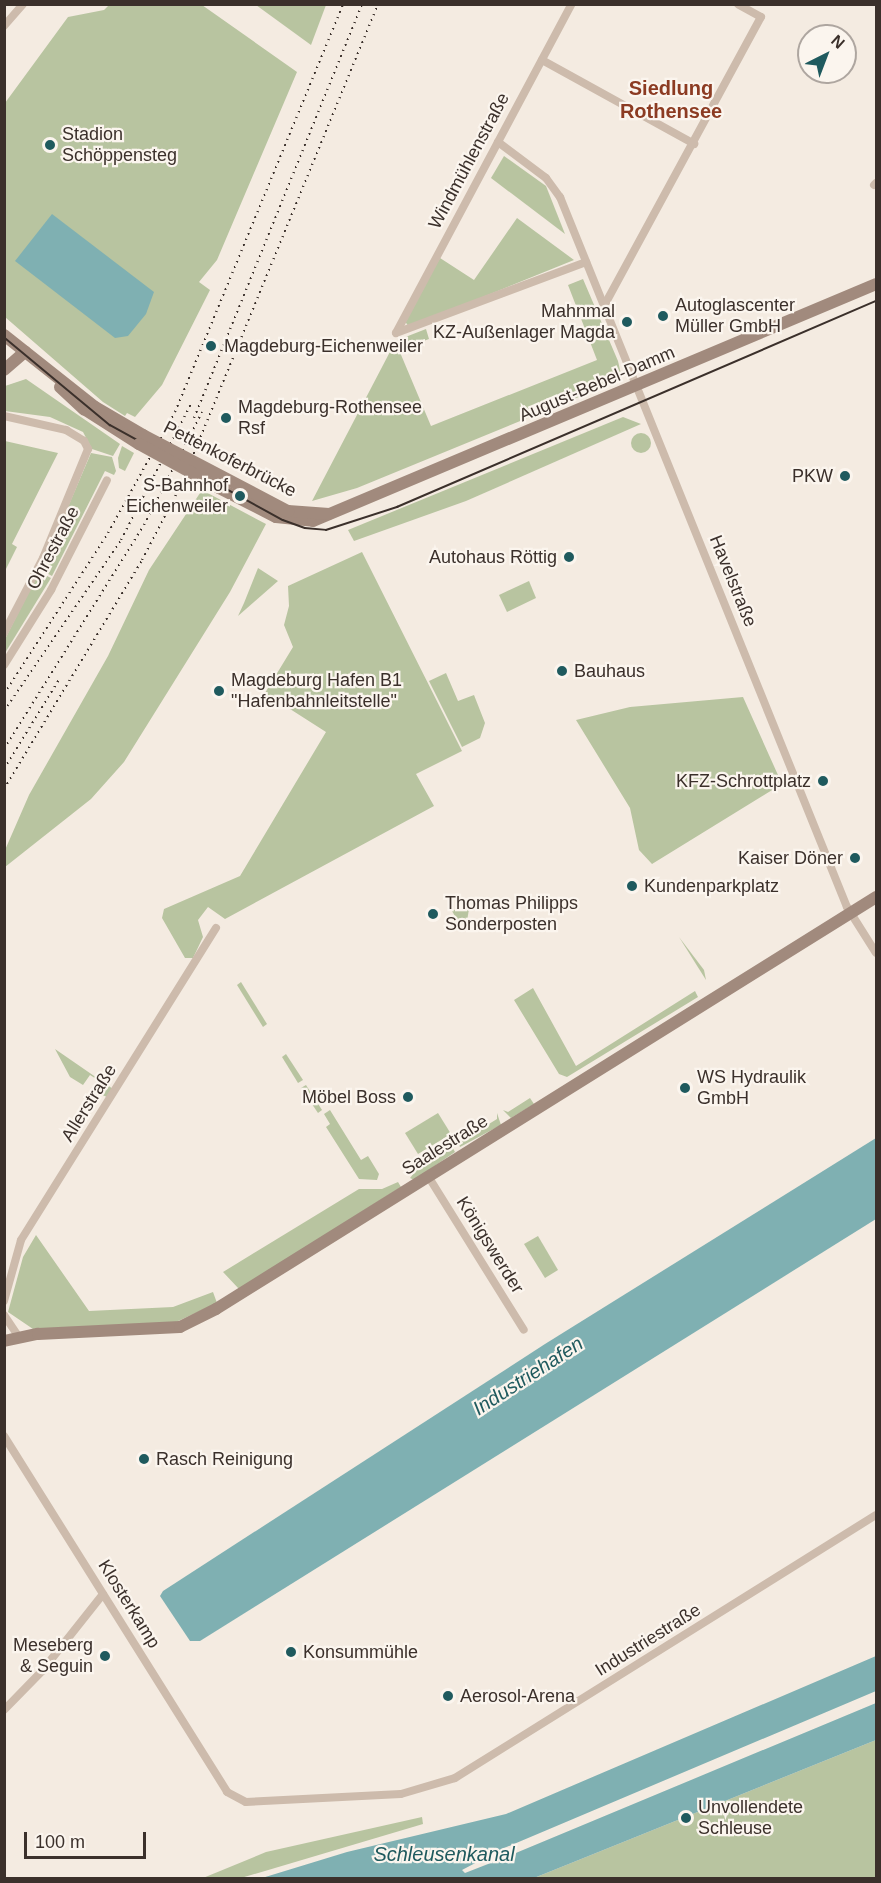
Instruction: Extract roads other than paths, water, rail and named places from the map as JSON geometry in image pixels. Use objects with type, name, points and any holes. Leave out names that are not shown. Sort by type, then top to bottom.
[{"type":"main road","name":"August-Bebel-Damm","points":[[300,517],[313,521],[636,387],[876,284]]},
{"type":"main road","name":"Pettenkoferbrücke","points":[[4,335],[46,370],[84,409],[286,515],[300,517]]},
{"type":"main road","points":[[4,370],[26,352]]},
{"type":"main road","name":"Saalestraße","points":[[4,1341],[20,1337],[180,1327],[216,1309],[876,897]]},
{"type":"street","points":[[4,26],[23,4]]},
{"type":"street","name":"Windmühlenstraße","points":[[573,4],[396,333],[586,262]]},
{"type":"street","points":[[604,306],[694,144],[760,17],[738,4]]},
{"type":"street","points":[[542,60],[694,144]]},
{"type":"street","name":"Havelstraße","points":[[498,142],[552,185],[586,262],[850,912],[876,953]]},
{"type":"street","name":"Ohrestraße","points":[[4,416],[66,430],[84,441],[88,450],[43,558],[4,633]]},
{"type":"street","name":"Ohrestraße","points":[[6,661],[51,590],[107,480]]},
{"type":"street","name":"Allerstraße","points":[[4,1302],[21,1240],[216,928]]},
{"type":"street","name":"Königswerder","points":[[428,1176],[524,1330]]},
{"type":"street","points":[[4,1315],[20,1337]]},
{"type":"street","name":"Klosterkamp","points":[[4,1436],[225,1789]]},
{"type":"street","name":"Industriestraße","points":[[225,1789],[235,1800],[253,1802],[401,1794],[455,1778],[876,1515]]},
{"type":"street","points":[[4,1710],[38,1677],[103,1594]]},
{"type":"water","points":[[52,214],[154,292],[146,314],[128,336],[115,338],[15,261]]},
{"type":"water","name":"Industriehafen","points":[[876,1138],[876,1219],[200,1641],[190,1641],[160,1596],[163,1591],[545,1344]]},
{"type":"water","name":"Schleusenkanal","points":[[876,1656],[876,1691],[502,1849],[462,1870],[465,1873],[506,1857],[876,1703],[876,1740],[534,1878],[262,1878],[347,1852],[506,1814]]},
{"type":"tram line","points":[[4,337],[110,425],[283,520],[305,528],[326,530],[397,507],[876,301]]},
{"type":"railway","points":[[4,694],[108,533],[175,412],[343,4]]},
{"type":"railway","points":[[194,418],[362,4]]},
{"type":"railway","points":[[4,789],[142,560],[180,487],[378,4]]},
{"type":"railway","points":[[4,711],[121,540],[191,404]]},
{"type":"railway","points":[[4,749],[144,525],[202,412]]},
{"type":"railway","points":[[4,769],[60,678]]},
{"type":"place","name":"Stadion Schöppensteg","points":[[50,145]]},
{"type":"place","name":"Autoglascenter Müller GmbH","points":[[663,316]]},
{"type":"place","name":"Mahnmal KZ-Außenlager Magda","points":[[627,322]]},
{"type":"place","name":"Magdeburg-Eichenweiler","points":[[211,346]]},
{"type":"place","name":"Magdeburg-Rothensee Rsf","points":[[226,418]]},
{"type":"place","name":"PKW","points":[[845,476]]},
{"type":"place","name":"S-Bahnhof Eichenweiler","points":[[240,496]]},
{"type":"place","name":"Autohaus Röttig","points":[[569,557]]},
{"type":"place","name":"Bauhaus","points":[[562,671]]},
{"type":"place","name":"Magdeburg Hafen B1 \"Hafenbahnleitstelle\"","points":[[219,691]]},
{"type":"place","name":"KFZ-Schrottplatz","points":[[823,781]]},
{"type":"place","name":"Kaiser Döner","points":[[855,858]]},
{"type":"place","name":"Kundenparkplatz","points":[[632,886]]},
{"type":"place","name":"Thomas Philipps Sonderposten","points":[[433,914]]},
{"type":"place","name":"WS Hydraulik GmbH","points":[[685,1088]]},
{"type":"place","name":"Möbel Boss","points":[[408,1097]]},
{"type":"place","name":"Rasch Reinigung","points":[[144,1459]]},
{"type":"place","name":"Konsummühle","points":[[291,1652]]},
{"type":"place","name":"Meseberg & Seguin","points":[[105,1656]]},
{"type":"place","name":"Aerosol-Arena","points":[[448,1696]]},
{"type":"place","name":"Unvollendete Schleuse","points":[[686,1818]]},
{"type":"district","name":"Siedlung Rothensee","points":[[671,100]]}]
